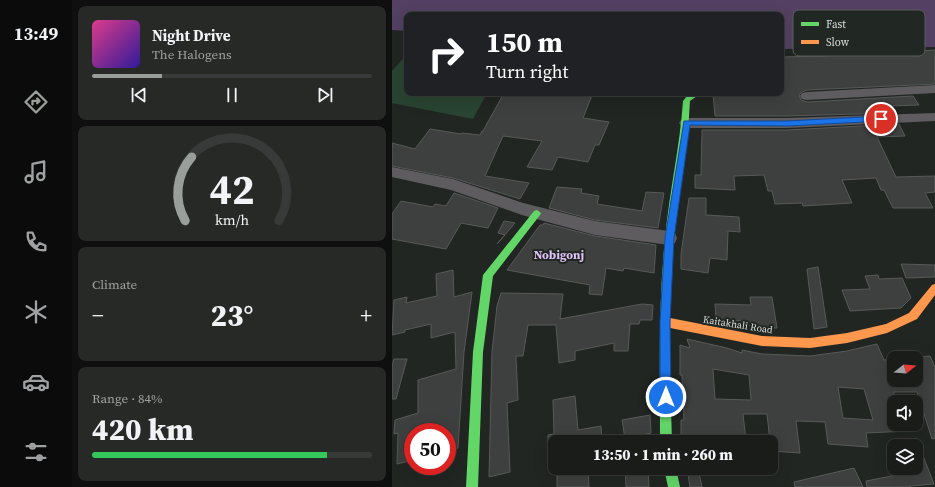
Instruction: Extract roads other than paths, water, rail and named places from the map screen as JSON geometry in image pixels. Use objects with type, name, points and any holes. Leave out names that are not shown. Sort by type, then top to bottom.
[{"type":"street","points":[[807,96],[935,89]]},
{"type":"street","points":[[666,435],[665,322],[669,238],[686,123],[687,101],[693,96]]},
{"type":"street","points":[[686,123],[787,123],[935,117]]},
{"type":"street","points":[[392,172],[453,185],[537,213],[595,228],[669,238]]},
{"type":"street","points":[[472,487],[478,352],[488,275],[537,213]]},
{"type":"street","name":"Kaitakhali Road","points":[[665,322],[762,341],[810,343],[847,338],[887,328],[913,316],[935,288]]},
{"type":"street","points":[[671,475],[674,487]]},
{"type":"district","name":"Nobigonj","points":[[559,255]]}]
